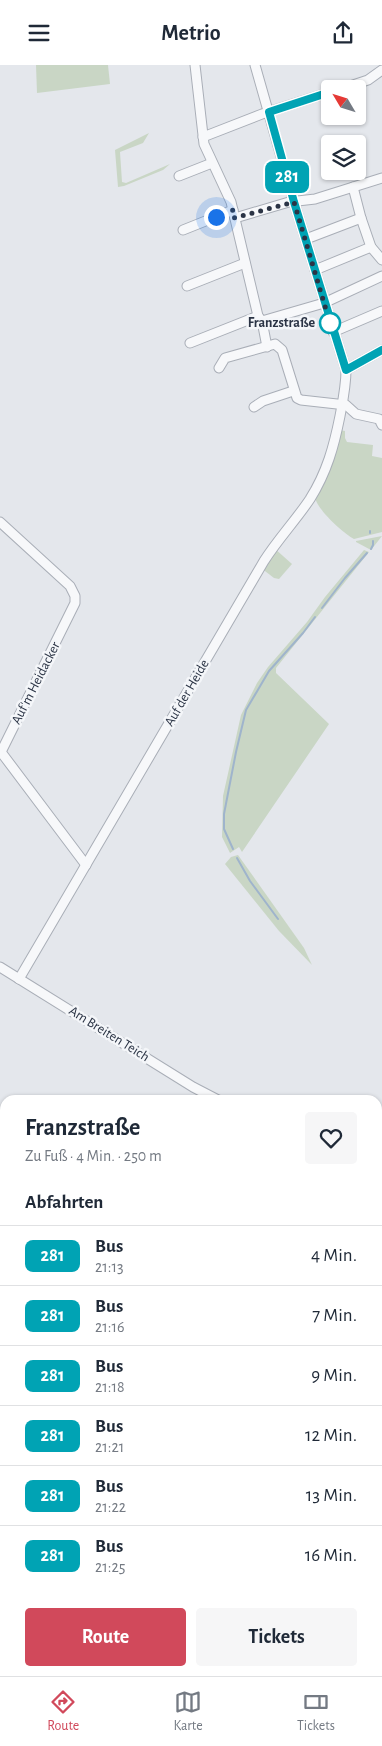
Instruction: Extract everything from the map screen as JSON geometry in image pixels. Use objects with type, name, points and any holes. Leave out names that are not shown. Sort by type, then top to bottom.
[{"type":"street","points":[[195,65],[204,144],[231,202],[267,347]]},
{"type":"street","points":[[255,65],[324,303],[346,370],[382,350]]},
{"type":"street","points":[[366,81],[382,71]]},
{"type":"street","points":[[203,137],[321,95]]},
{"type":"street","points":[[179,176],[212,163]]},
{"type":"street","points":[[183,230],[234,214],[315,199],[382,178]]},
{"type":"street","points":[[352,187],[372,247],[382,260]]},
{"type":"street","points":[[306,239],[361,217]]},
{"type":"street","points":[[315,270],[372,247]]},
{"type":"street","points":[[187,286],[245,263]]},
{"type":"street","points":[[190,343],[260,319],[324,303],[382,277]]},
{"type":"street","points":[[333,331],[382,311]]},
{"type":"street","points":[[219,368],[225,358],[275,344],[282,350],[297,398],[346,405],[356,414],[380,419],[382,425]]},
{"type":"street","name":"Auf der Heide","points":[[19,979],[264,561],[279,537],[309,501],[319,485],[334,447],[346,387],[346,370]]},
{"type":"street","points":[[254,407],[263,401],[294,391]]},
{"type":"street","name":"Auf'm Heidacker","points":[[0,522],[55,572],[72,589],[75,596],[75,603],[1,753],[86,865]]},
{"type":"street","name":"Am Breiten Teich","points":[[0,967],[208,1095]]},
{"type":"green space","points":[[36,65],[108,65],[110,84],[37,93]]},
{"type":"green space","points":[[149,133],[143,143],[120,152],[122,182],[126,183],[170,164],[163,170],[118,187],[115,150]]},
{"type":"green space","points":[[339,430],[345,431],[347,442],[373,445],[372,456],[382,458],[382,532],[354,539],[330,520],[316,501],[315,496]]},
{"type":"green space","points":[[382,536],[371,550],[356,542],[356,541]]},
{"type":"green space","points":[[274,548],[292,564],[279,579],[274,578],[261,568]]},
{"type":"green space","points":[[364,550],[369,552],[276,668],[276,673],[329,724],[242,852],[239,847],[230,853],[222,837],[223,796],[241,715],[257,683],[268,667],[307,622]]},
{"type":"green space","points":[[238,855],[304,948],[312,965],[279,931],[225,864],[231,857]]},
{"type":"waterway","points":[[371,549],[373,541]]},
{"type":"waterway","points":[[322,608],[367,553]]},
{"type":"waterway","points":[[233,849],[224,829],[224,814],[246,710],[269,671],[315,617]]},
{"type":"waterway","points":[[237,858],[250,881],[278,919]]},
{"type":"bus line","name":"281","points":[[321,95],[269,112],[294,202],[346,370],[382,350]]},
{"type":"place","name":"Franzstraße","points":[[330,323]]},
{"type":"route","points":[[216,217],[233,210],[234,218],[294,202],[330,323]]}]
